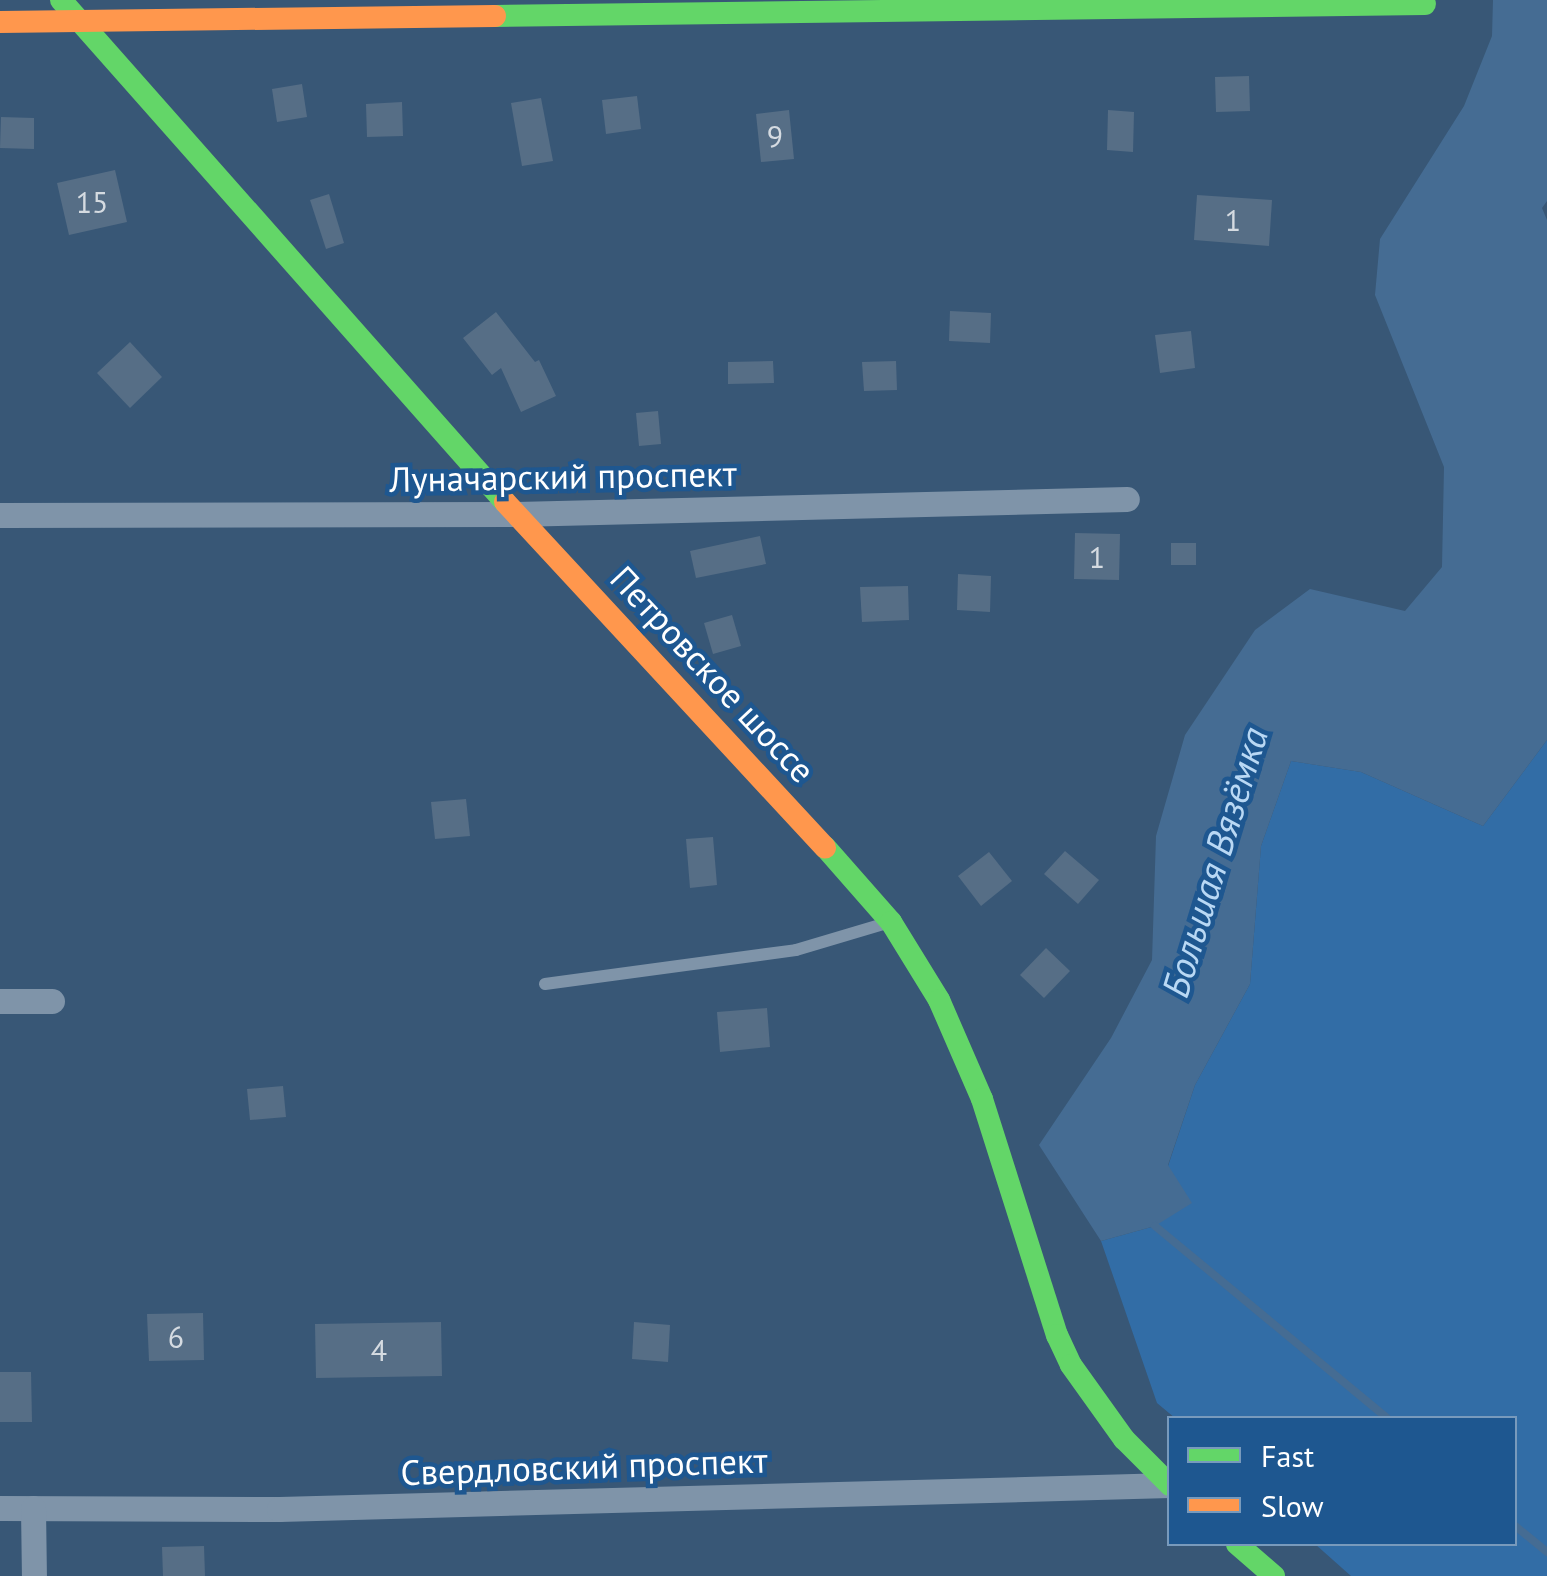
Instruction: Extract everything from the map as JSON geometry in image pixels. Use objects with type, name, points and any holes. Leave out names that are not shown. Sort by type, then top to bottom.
[{"type":"street","name":"Петровское шоссе","points":[[61,0],[516,514],[762,775],[891,922],[939,1000],[982,1099],[1070,1365],[1124,1439],[1167,1482]]},
{"type":"street","points":[[0,22],[1426,4]]},
{"type":"street","name":"Луначарский проспект","points":[[0,515],[516,514],[1127,499]]},
{"type":"street","points":[[0,1001],[52,1001]]},
{"type":"street","name":"Свердловский проспект","points":[[0,1508],[279,1509],[1167,1485]]},
{"type":"street","points":[[32,1508],[34,1576]]},
{"type":"street","points":[[1239,1546],[1274,1576]]},
{"type":"lane","points":[[545,984],[796,950],[891,922]]},
{"type":"shaded area","points":[[1547,740],[1547,1576],[1351,1576],[1317,1546],[1517,1546],[1517,1416],[1173,1416],[1157,1403],[1101,1241],[1155,1226],[1168,1166],[1195,1085],[1250,984],[1261,846],[1291,761],[1361,772],[1483,826]]},
{"type":"water","points":[[1493,0],[1547,0],[1547,201],[1542,208],[1547,220],[1547,740],[1483,826],[1361,772],[1291,761],[1261,846],[1250,984],[1195,1085],[1168,1165],[1192,1203],[1155,1226],[1101,1241],[1039,1145],[1111,1038],[1152,960],[1156,836],[1185,735],[1255,630],[1310,589],[1405,611],[1442,567],[1444,467],[1375,295],[1380,239],[1464,106],[1492,36]]},
{"type":"building","points":[[1249,76],[1250,111],[1216,112],[1215,77]]},
{"type":"building","points":[[302,84],[307,117],[277,122],[272,89]]},
{"type":"building","points":[[637,96],[641,129],[606,134],[602,100]]},
{"type":"building","points":[[541,98],[553,161],[522,166],[511,103]]},
{"type":"building","points":[[402,102],[403,136],[367,137],[366,104]]},
{"type":"building","points":[[789,110],[794,159],[761,162],[756,114]]},
{"type":"building","points":[[1108,110],[1134,112],[1133,152],[1107,150]]},
{"type":"building","points":[[1,117],[34,118],[34,149],[0,148]]},
{"type":"building","points":[[115,170],[127,222],[69,235],[57,183]]},
{"type":"building","points":[[329,194],[344,243],[326,249],[310,200]]},
{"type":"building","points":[[1197,195],[1272,200],[1269,246],[1194,240]]},
{"type":"building","points":[[950,311],[991,313],[990,343],[949,341]]},
{"type":"building","points":[[496,312],[535,362],[539,360],[556,396],[521,412],[501,368],[492,375],[463,338]]},
{"type":"building","points":[[1191,331],[1195,368],[1160,373],[1155,335]]},
{"type":"building","points":[[130,342],[162,377],[130,408],[97,373]]},
{"type":"building","points":[[773,361],[774,383],[728,384],[728,362]]},
{"type":"building","points":[[896,361],[897,390],[864,391],[862,362]]},
{"type":"building","points":[[658,411],[661,444],[639,446],[636,413]]},
{"type":"building","points":[[1075,533],[1120,534],[1119,580],[1074,579]]},
{"type":"building","points":[[760,536],[766,564],[696,578],[690,551]]},
{"type":"building","points":[[1171,543],[1196,543],[1196,565],[1171,565]]},
{"type":"building","points":[[958,574],[991,576],[990,612],[957,610]]},
{"type":"building","points":[[908,586],[909,620],[862,622],[860,587]]},
{"type":"building","points":[[732,615],[741,646],[713,654],[704,623]]},
{"type":"building","points":[[466,799],[470,836],[435,839],[431,802]]},
{"type":"building","points":[[713,837],[717,885],[690,888],[686,839]]},
{"type":"building","points":[[1065,851],[1099,880],[1078,904],[1044,874]]},
{"type":"building","points":[[989,852],[1012,881],[981,906],[958,876]]},
{"type":"building","points":[[1046,948],[1070,971],[1044,998],[1020,975]]},
{"type":"building","points":[[767,1008],[770,1047],[720,1052],[717,1012]]},
{"type":"building","points":[[283,1086],[286,1117],[250,1120],[247,1089]]},
{"type":"building","points":[[203,1313],[204,1360],[149,1361],[147,1314]]},
{"type":"building","points":[[441,1322],[442,1376],[316,1378],[315,1324]]},
{"type":"building","points":[[634,1322],[670,1325],[668,1362],[632,1359]]},
{"type":"building","points":[[0,1372],[31,1372],[32,1422],[0,1422]]},
{"type":"building","points":[[204,1546],[205,1576],[163,1576],[162,1547]]},
{"type":"waterway","name":"Большая Вязёмка","points":[[1155,1226],[1385,1416]]},
{"type":"waterway","name":"Большая Вязёмка","points":[[1517,1527],[1547,1552]]},
{"type":"traffic: fast","points":[[61,0],[505,502]]},
{"type":"traffic: fast","points":[[495,16],[1425,4]]},
{"type":"traffic: fast","points":[[825,847],[891,922],[939,1000],[982,1099],[1057,1335],[1071,1365],[1124,1439],[1167,1482]]},
{"type":"traffic: fast","points":[[1239,1546],[1274,1576]]},
{"type":"traffic: slow","points":[[0,22],[495,16]]},
{"type":"traffic: slow","points":[[505,502],[825,847]]}]
